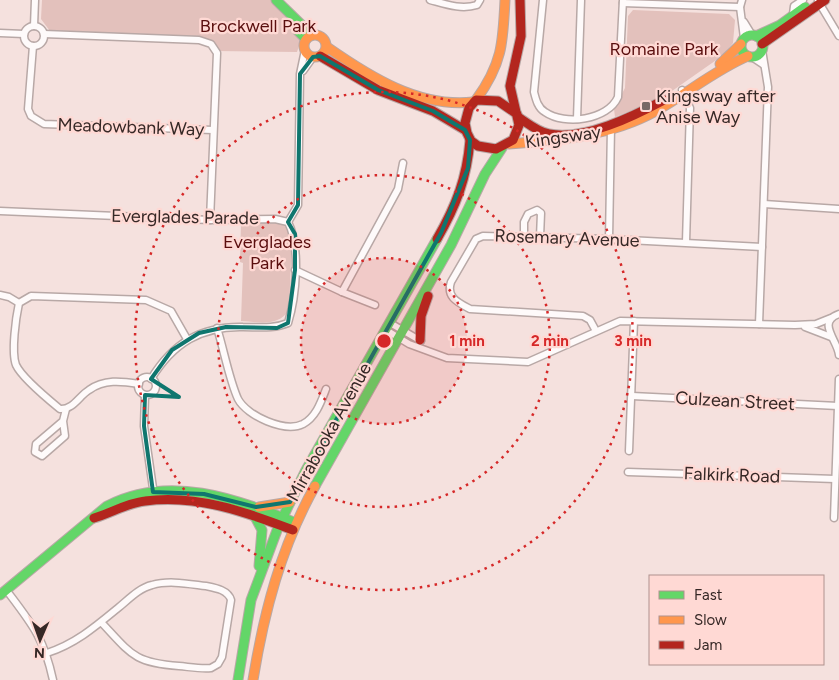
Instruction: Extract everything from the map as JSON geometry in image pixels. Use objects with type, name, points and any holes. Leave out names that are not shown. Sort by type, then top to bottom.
[{"type":"main road","points":[[276,0],[289,12],[297,30],[309,37],[322,37],[327,47],[383,82],[418,95],[448,103],[463,104],[474,101],[498,100],[509,105],[518,115]]},
{"type":"main road","points":[[505,0],[504,21],[495,71],[490,81],[466,112],[465,130],[470,140],[484,149],[505,146],[517,132],[518,115],[510,86],[522,31],[520,0]]},
{"type":"main road","name":"Kingsway","points":[[683,92],[723,62],[748,38],[780,25],[793,14],[820,1]]},
{"type":"main road","name":"Kingsway","points":[[505,146],[574,139],[611,127],[683,92],[724,66],[750,56],[758,55],[762,47],[820,1]]},
{"type":"main road","points":[[309,37],[305,50],[378,90],[433,110],[465,130]]},
{"type":"main road","points":[[750,56],[742,51],[748,38],[762,47]]},
{"type":"main road","points":[[317,56],[327,47]]},
{"type":"main road","name":"Kingsway","points":[[518,115],[534,128],[556,135],[611,127]]},
{"type":"main road","name":"Mirrabooka Avenue","points":[[238,680],[252,600],[281,521],[441,233],[462,188],[468,168],[470,140]]},
{"type":"main road","name":"Mirrabooka Avenue","points":[[253,680],[265,617],[294,526],[436,271],[484,174],[505,146]]},
{"type":"main road","points":[[420,340],[421,316],[436,271]]},
{"type":"main road","points":[[4,593],[94,518],[154,496],[255,511],[294,526]]},
{"type":"main road","points":[[255,511],[290,502]]},
{"type":"main road","points":[[255,511],[262,530],[258,582]]},
{"type":"street","points":[[34,26],[35,0]]},
{"type":"street","points":[[430,0],[453,6],[470,7],[477,5],[480,0]]},
{"type":"street","points":[[543,0],[534,92],[536,101],[546,113],[558,118],[577,119],[605,112],[614,105],[618,97],[623,2],[741,4],[742,19],[748,38]]},
{"type":"street","points":[[577,119],[581,0]]},
{"type":"street","name":"Kingsway","points":[[793,14],[794,6],[803,0]]},
{"type":"street","points":[[820,1],[839,36]]},
{"type":"street","points":[[34,26],[40,28],[44,34],[41,43],[33,46],[26,42],[24,34],[28,27],[34,26]]},
{"type":"street","points":[[0,33],[24,34]]},
{"type":"street","points":[[44,34],[199,40],[211,44],[217,53],[210,220]]},
{"type":"street","name":"Meadowbank Way","points":[[33,46],[28,109],[31,116],[44,124],[213,130]]},
{"type":"street","points":[[759,324],[768,87],[768,74],[764,66],[762,47]]},
{"type":"street","points":[[151,378],[156,385],[155,390],[151,394],[145,395],[140,392],[139,384],[142,379],[151,378],[166,356],[187,339],[217,328],[277,328],[288,323],[292,311],[295,234],[288,222],[298,205],[300,74],[305,50]]},
{"type":"street","points":[[300,74],[317,56]]},
{"type":"street","points":[[750,56],[764,66]]},
{"type":"street","points":[[683,92],[690,108],[686,242]]},
{"type":"street","points":[[609,239],[611,127]]},
{"type":"street","points":[[342,292],[398,189],[403,163]]},
{"type":"street","points":[[764,204],[839,209]]},
{"type":"street","points":[[524,236],[524,222],[528,214],[537,210],[541,213],[540,237]]},
{"type":"street","name":"Everglades Parade","points":[[0,211],[210,220],[275,219],[288,222]]},
{"type":"street","name":"Rosemary Avenue","points":[[596,331],[590,320],[583,316],[474,310],[456,302],[450,295],[451,282],[476,239],[482,236],[686,242],[762,247]]},
{"type":"street","points":[[295,270],[375,305]]},
{"type":"street","points":[[0,295],[9,297],[19,303]]},
{"type":"street","points":[[139,384],[117,381],[98,385],[66,409],[60,409],[38,390],[16,365],[14,327],[19,303],[31,296],[146,300],[171,311],[187,339]]},
{"type":"street","points":[[388,327],[428,350],[447,358],[528,362],[620,321],[796,325],[816,324],[836,313]]},
{"type":"street","points":[[836,313],[828,326],[835,339],[839,356]]},
{"type":"street","points":[[629,451],[634,320]]},
{"type":"street","points":[[796,325],[809,327],[835,339]]},
{"type":"street","points":[[217,328],[239,401],[260,420],[283,426],[302,424],[317,411],[326,389]]},
{"type":"street","points":[[401,334],[420,340],[428,350]]},
{"type":"street","points":[[834,518],[839,379]]},
{"type":"street","points":[[145,395],[144,426],[154,496]]},
{"type":"street","name":"Culzean Street","points":[[632,396],[838,406]]},
{"type":"street","points":[[64,421],[36,444],[35,452],[42,456],[65,436],[64,421],[66,409]]},
{"type":"street","name":"Falkirk Road","points":[[628,472],[835,479]]},
{"type":"street","points":[[47,653],[72,643],[140,590],[163,582],[222,590],[231,600],[222,657],[218,664],[211,668],[157,665],[140,660],[129,653],[101,622]]},
{"type":"street","points":[[4,593],[36,630],[47,653],[53,680]]},
{"type":"highlighted area","points":[[320,56],[378,90],[433,111],[465,130],[470,140],[468,168],[441,233],[290,502],[256,507],[204,494],[153,492],[144,426],[145,395],[179,397],[151,379],[172,350],[199,333],[226,327],[277,328],[288,323],[295,270],[295,234],[288,222],[298,205],[300,74],[313,57]]},
{"type":"green space","name":"Brockwell Park","points":[[42,0],[273,0],[289,12],[302,37],[297,52],[215,51],[206,43],[50,31],[41,19]]},
{"type":"green space","name":"Romaine Park","points":[[633,10],[729,14],[735,20],[733,43],[722,56],[662,98],[615,117],[614,109],[625,88],[628,16]]},
{"type":"green space","name":"Everglades Park","points":[[274,222],[285,224],[292,235],[289,310],[285,315],[274,321],[241,321],[243,263],[240,262],[241,223]]},
{"type":"traffic: fast","points":[[276,0],[312,35]]},
{"type":"traffic: fast","points":[[756,36],[780,25],[805,7]]},
{"type":"traffic: fast","points":[[292,19],[297,30],[306,39]]},
{"type":"traffic: fast","points":[[752,35],[760,38],[763,46],[760,54],[752,57],[744,54],[741,46],[744,38],[752,35]]},
{"type":"traffic: fast","points":[[315,486],[451,245],[485,174],[502,148]]},
{"type":"traffic: fast","points":[[238,680],[251,600],[279,525],[306,470],[437,239]]},
{"type":"traffic: fast","points":[[0,595],[107,506],[130,497],[154,492],[202,493],[250,505],[296,523]]},
{"type":"traffic: fast","points":[[254,515],[262,530],[259,566]]},
{"type":"traffic: slow","points":[[476,100],[485,87],[500,53],[505,0]]},
{"type":"traffic: slow","points":[[315,35],[323,38],[326,46],[323,54],[315,57],[307,54],[304,46],[307,38],[315,35]]},
{"type":"traffic: slow","points":[[720,64],[741,44]]},
{"type":"traffic: slow","points":[[327,47],[378,79],[414,95],[453,103],[473,102]]},
{"type":"traffic: slow","points":[[509,144],[585,135],[621,126],[656,111],[724,68],[748,56]]},
{"type":"traffic: slow","points":[[253,680],[275,580],[293,532],[315,486]]},
{"type":"traffic: slow","points":[[259,507],[290,502]]},
{"type":"traffic: jam","points":[[517,114],[498,101],[476,100],[469,108],[465,123],[467,133],[471,141],[478,146],[496,149],[513,140],[519,125],[510,86],[521,36],[520,0]]},
{"type":"traffic: jam","points":[[762,44],[825,0]]},
{"type":"traffic: jam","points":[[320,56],[378,90],[433,111],[465,130]]},
{"type":"traffic: jam","points":[[518,117],[545,133],[578,134],[624,120],[664,100]]},
{"type":"traffic: jam","points":[[437,239],[460,191],[470,140]]},
{"type":"traffic: jam","points":[[420,340],[421,316],[428,296]]},
{"type":"traffic: jam","points":[[94,518],[138,502],[164,499],[183,500],[221,506],[293,530]]},
{"type":"place","name":"Kingsway after Anise Way","points":[[646,106]]}]
